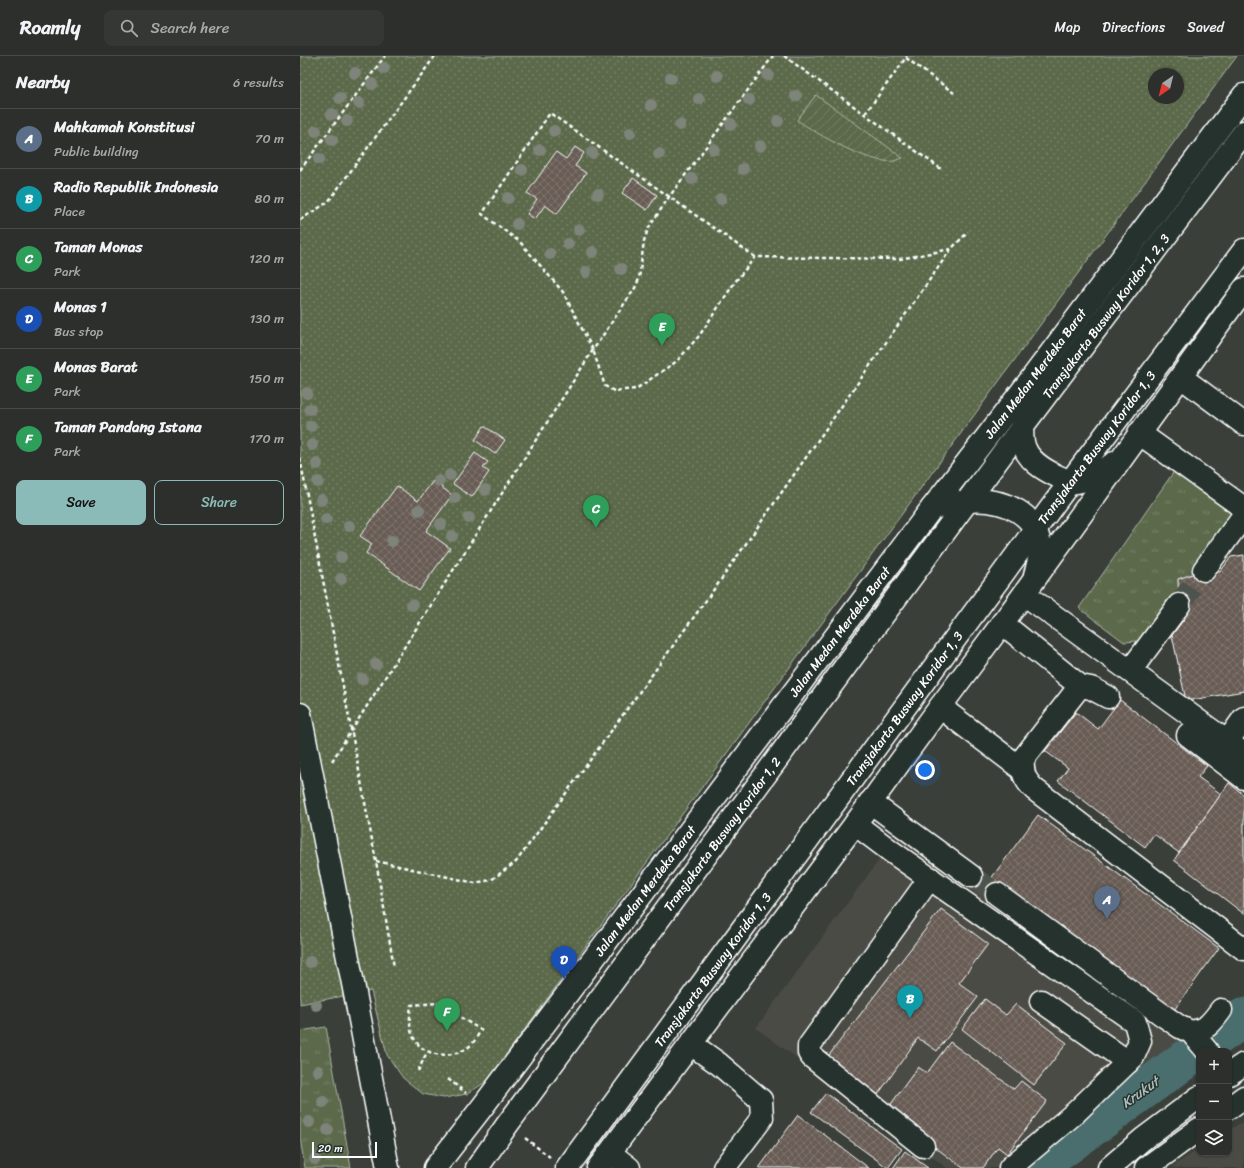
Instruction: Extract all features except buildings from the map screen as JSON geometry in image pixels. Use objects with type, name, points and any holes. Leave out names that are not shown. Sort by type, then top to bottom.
[{"type":"main road","name":"Jalan Medan Merdeka Barat","points":[[435,1168],[567,996],[932,508],[1029,382],[1244,95]]},
{"type":"main road","name":"Transjakarta Busway Koridor 1, 2, 3","points":[[968,501],[1244,132]]},
{"type":"main road","name":"Transjakarta Busway Koridor 1, 3","points":[[560,1163],[1036,530],[1070,482],[1244,250]]},
{"type":"main road","points":[[629,1168],[604,1161],[855,824],[1244,289]]},
{"type":"main road","points":[[1181,377],[1244,424]]},
{"type":"main road","points":[[1029,382],[1022,427],[1023,443],[1030,458],[1047,472],[1070,482],[1085,480],[1101,473],[1124,455]]},
{"type":"main road","points":[[1139,433],[1244,508]]},
{"type":"main road","points":[[932,508],[968,501],[993,501],[1008,505],[1021,512],[1036,530],[1040,554],[1029,586]]},
{"type":"main road","name":"Transjakarta Busway Koridor 1, 2","points":[[477,1168],[968,501]]},
{"type":"main road","points":[[1204,570],[1244,515]]},
{"type":"main road","points":[[1029,586],[1130,671],[1244,754]]},
{"type":"main road","points":[[1130,671],[1179,604]]},
{"type":"main road","points":[[1002,623],[1080,686],[1091,688],[1108,697]]},
{"type":"main road","points":[[1080,686],[1024,758],[1023,770],[1025,778],[1034,790],[1244,949]]},
{"type":"main road","points":[[940,707],[1023,770]]},
{"type":"main road","points":[[300,714],[357,1001],[388,1168]]},
{"type":"main road","points":[[1227,742],[1244,718]]},
{"type":"main road","points":[[1188,735],[1244,778]]},
{"type":"main road","points":[[870,802],[971,876]]},
{"type":"main road","points":[[855,824],[892,852],[1135,1022],[1140,1041],[1133,1057],[1076,1112],[1010,1168]]},
{"type":"main road","points":[[923,1146],[812,1057],[809,1053],[808,1046],[930,878]]},
{"type":"main road","points":[[997,894],[1200,1042],[1202,1030],[1211,1022],[1220,1010]]},
{"type":"main road","points":[[1041,1001],[1128,1062]]},
{"type":"main road","points":[[691,1044],[719,1064],[761,1100],[762,1118],[724,1168]]},
{"type":"main road","points":[[1232,1072],[1244,1064]]},
{"type":"main road","points":[[1232,1106],[1244,1097]]},
{"type":"main road","points":[[1109,1168],[1143,1139],[1196,1099]]},
{"type":"main road","points":[[1143,1139],[1156,1165],[1196,1132]]},
{"type":"path","points":[[300,170],[385,56]]},
{"type":"path","points":[[300,220],[328,202],[435,56]]},
{"type":"path","points":[[314,790],[593,350],[635,288],[638,279],[644,241],[648,229],[669,197],[773,56]]},
{"type":"path","points":[[784,56],[941,169]]},
{"type":"path","points":[[865,114],[907,57],[954,93]]},
{"type":"path","points":[[755,257],[735,282],[699,336],[677,361],[636,389],[614,391],[605,386],[593,350],[563,292],[520,242],[482,214],[550,113],[755,257],[900,259],[951,249]]},
{"type":"path","points":[[376,861],[475,883],[491,880],[516,862],[720,581],[951,249],[968,232]]},
{"type":"path","points":[[300,458],[376,861],[394,967]]},
{"type":"path","points":[[437,1004],[481,1030],[472,1044],[462,1051],[442,1055],[427,1052],[417,1044],[411,1031],[411,1005],[437,1004]]},
{"type":"path","points":[[418,1070],[427,1052]]},
{"type":"path","points":[[448,1079],[468,1094]]},
{"type":"path","points":[[508,1125],[560,1163]]},
{"type":"shaded area","points":[[898,834],[1185,1043],[1107,1098],[1022,1168],[947,1168],[756,1028]]},
{"type":"shaded area","points":[[1244,1121],[1244,1168],[1174,1168],[1173,1166],[1196,1151],[1196,1156],[1232,1156],[1232,1128]]},
{"type":"green space","points":[[300,56],[1237,56],[487,1081],[467,1094],[444,1098],[423,1094],[403,1078],[387,1055],[371,991],[300,1004]]},
{"type":"green space","points":[[816,95],[903,158],[894,161],[884,161],[858,153],[817,133],[797,120]]},
{"type":"green space","points":[[1184,457],[1239,498],[1238,521],[1150,640],[1124,642],[1079,608]]},
{"type":"green space","points":[[326,1027],[351,1168],[305,1168],[300,1138],[300,1031]]},
{"type":"waterway","name":"Krukut","points":[[1036,1168],[1244,1017]]},
{"type":"tunnel","points":[[1179,605],[1204,570]]},
{"type":"tunnel","points":[[971,876],[997,894]]},
{"type":"place","name":"Monas Barat","points":[[662,346]]},
{"type":"place","name":"Taman Monas","points":[[596,528]]},
{"type":"place","name":"Mahkamah Konstitusi","points":[[1107,919]]},
{"type":"place","name":"Monas 1","points":[[564,979]]},
{"type":"place","name":"Radio Republik Indonesia","points":[[910,1018]]},
{"type":"place","name":"Taman Pandang Istana","points":[[447,1031]]}]
